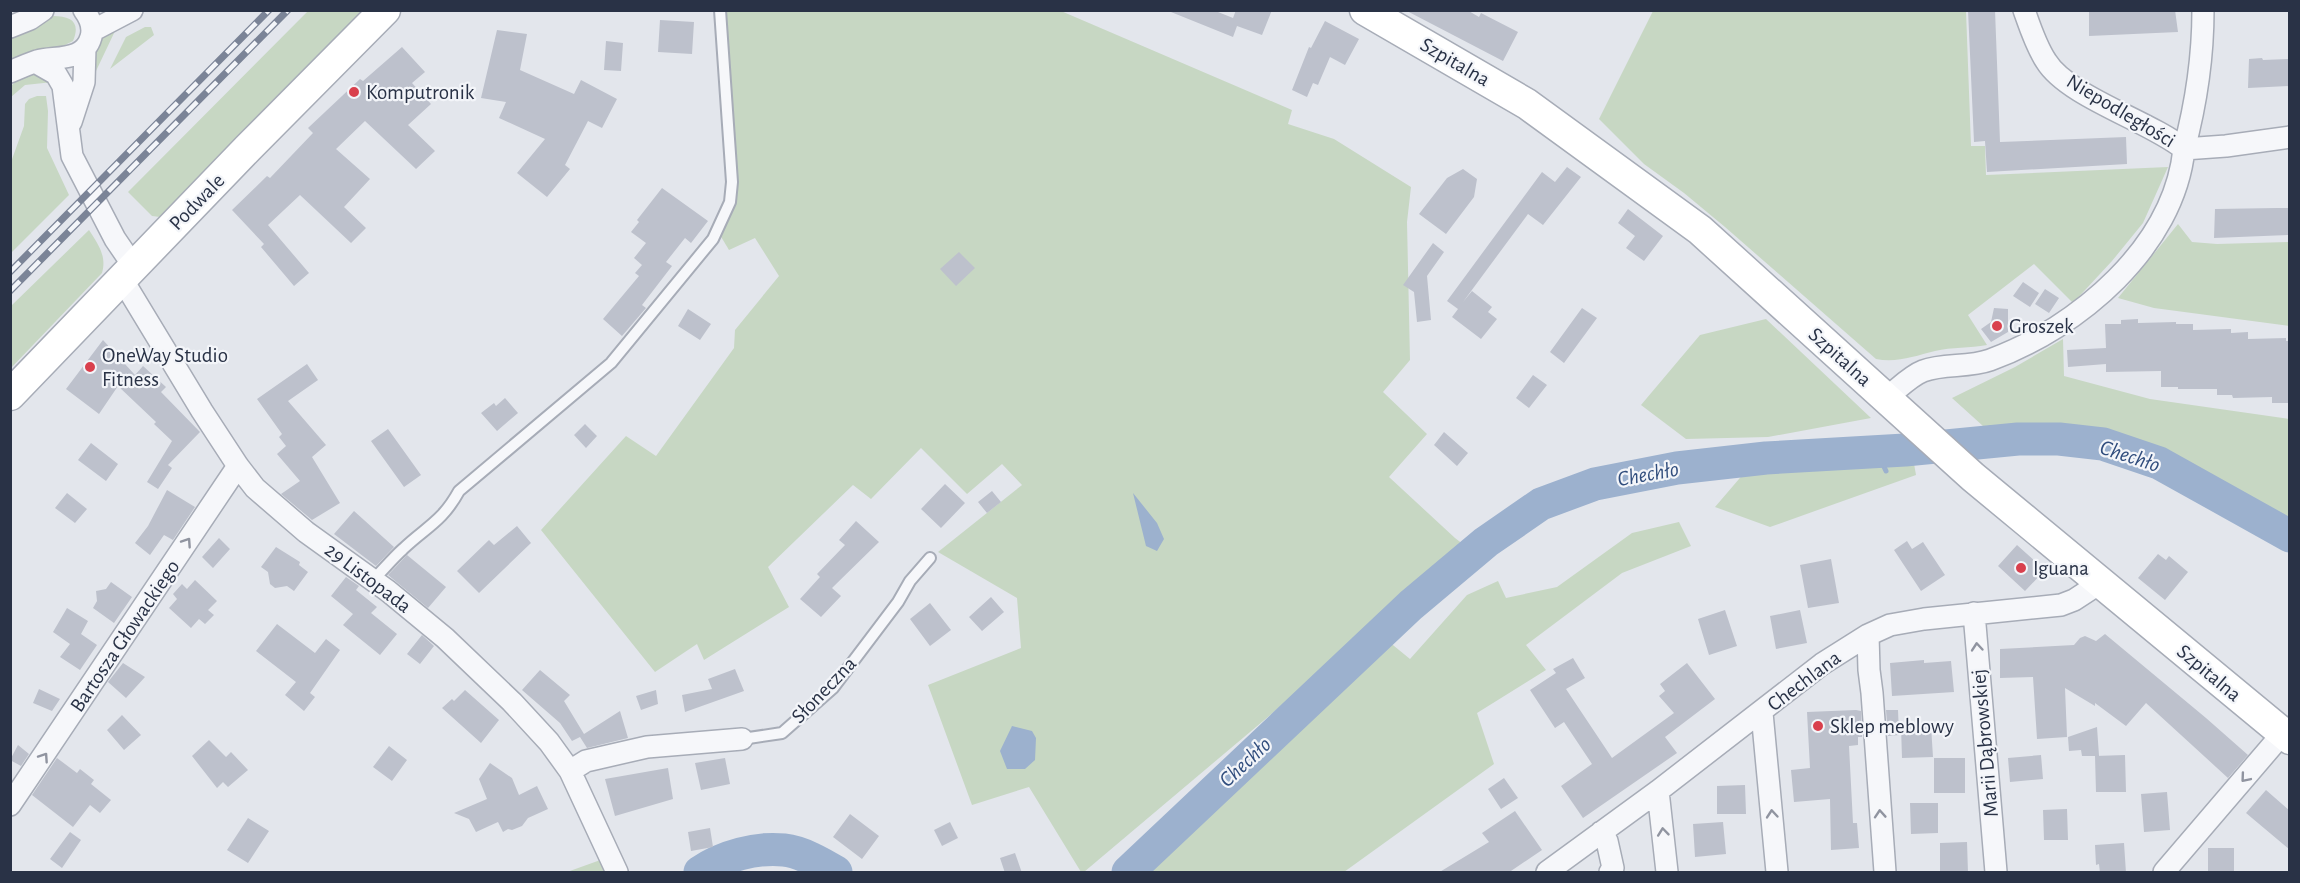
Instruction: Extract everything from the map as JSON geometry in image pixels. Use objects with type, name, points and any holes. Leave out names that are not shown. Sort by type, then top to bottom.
[{"type":"street","points":[[12,24],[44,10]]},
{"type":"street","points":[[84,10],[91,23],[88,40]]},
{"type":"street","points":[[10,72],[35,62],[70,56],[88,40],[132,10]]},
{"type":"street","name":"Podwale","points":[[10,395],[385,10]]},
{"type":"street","name":"Niepodległości","points":[[2024,10],[2046,63],[2061,77],[2112,108],[2168,136],[2184,149],[2289,137]]},
{"type":"street","name":"Niepodległości","points":[[1886,398],[1920,372],[1986,361],[2006,354],[2080,313],[2110,285],[2160,226],[2182,172],[2184,149],[2190,129],[2201,58],[2203,10]]},
{"type":"street","name":"Szpitalna","points":[[1378,13],[1527,104],[1669,206],[1714,242],[1973,477],[2286,736]]},
{"type":"street","name":"29 Listopada","points":[[69,128],[84,82],[88,40]]},
{"type":"street","name":"29 Listopada","points":[[35,62],[52,71],[59,78],[66,96],[68,140],[72,156],[115,239],[128,258],[127,274],[134,296],[152,332],[238,466],[255,488],[306,531],[446,638],[504,694],[549,742],[570,771],[617,873]]},
{"type":"street","name":"Bartosza Głowackiego","points":[[10,805],[238,466]]},
{"type":"street","name":"Chechlana","points":[[1547,873],[1762,713],[1822,664],[1868,635],[1890,625],[1974,613],[2061,605],[2074,600],[2100,583]]},
{"type":"street","name":"Marii Dąbrowskiej","points":[[1974,613],[1996,873]]},
{"type":"street","points":[[1868,635],[1885,873]]},
{"type":"street","points":[[1762,713],[1777,873]]},
{"type":"street","points":[[2164,873],[2286,736]]},
{"type":"street","name":"Słoneczna","points":[[570,771],[586,761],[647,747],[742,739]]},
{"type":"street","points":[[1658,791],[1667,873]]},
{"type":"street","points":[[1601,832],[1607,841],[1613,868],[1610,873]]},
{"type":"lane","points":[[373,580],[404,548],[440,518],[450,507],[459,491],[611,363],[713,239],[730,202],[732,182],[720,10]]},
{"type":"lane","name":"Słoneczna","points":[[742,739],[782,733],[832,688],[930,558]]},
{"type":"green space","points":[[308,11],[365,11],[177,204],[160,217],[152,216],[128,192]]},
{"type":"green space","points":[[727,11],[1061,11],[1292,110],[1288,124],[1334,139],[1411,187],[1407,222],[1410,360],[1383,392],[1427,434],[1389,477],[1468,548],[1084,872],[1081,872],[1029,787],[972,805],[928,685],[1021,648],[1017,598],[938,552],[1022,485],[1002,464],[967,494],[921,448],[871,499],[853,485],[768,567],[789,607],[704,660],[697,644],[655,672],[541,530],[626,436],[656,456],[734,348],[735,330],[779,276],[755,238],[729,250],[720,235],[727,220]]},
{"type":"green space","points":[[1653,11],[1966,11],[1971,146],[1985,146],[1986,175],[2168,167],[2143,223],[2073,303],[2034,264],[1968,315],[1987,345],[1941,350],[1899,360],[1876,359],[1725,227],[1644,164],[1599,119]]},
{"type":"green space","points":[[53,16],[65,17],[73,21],[76,29],[73,41],[57,49],[11,62],[10,36]]},
{"type":"green space","points":[[113,27],[115,31],[93,73],[93,52]]},
{"type":"green space","points":[[145,27],[151,27],[154,35],[110,69],[126,37]]},
{"type":"green space","points":[[35,74],[53,82],[25,85],[11,97],[11,86],[18,79]]},
{"type":"green space","points":[[46,96],[47,148],[69,195],[11,253],[11,162],[24,126],[25,104],[29,99]]},
{"type":"green space","points":[[2178,224],[2192,242],[2217,244],[2289,242],[2289,326],[2154,308],[2118,298]]},
{"type":"green space","points":[[89,230],[102,256],[102,273],[11,368],[11,306]]},
{"type":"green space","points":[[1766,319],[1871,418],[1768,437],[1686,439],[1641,405],[1700,335]]},
{"type":"green space","points":[[2063,339],[2064,376],[2150,399],[2289,419],[2289,527],[2146,447],[2066,426],[1983,426],[1952,398],[2015,367]]},
{"type":"green space","points":[[1913,458],[1916,475],[1770,527],[1715,507],[1745,472]]},
{"type":"green space","points":[[1679,522],[1691,546],[1622,573],[1526,645],[1546,670],[1477,713],[1494,764],[1344,872],[1144,872],[1388,641],[1410,659],[1467,595],[1498,581],[1506,598],[1557,587],[1632,533]]},
{"type":"green space","points":[[606,858],[612,872],[567,872]]},
{"type":"water","points":[[1133,493],[1157,523],[1164,539],[1157,551],[1146,546]]},
{"type":"water","points":[[1012,726],[1032,731],[1036,738],[1035,760],[1025,769],[1007,769],[1000,751]]},
{"type":"building","points":[[1166,10],[1213,10],[1233,18],[1236,10],[1272,10],[1262,35],[1237,26],[1233,37]]},
{"type":"building","points":[[1405,10],[1467,10],[1479,17],[1481,13],[1518,32],[1503,61]]},
{"type":"building","points":[[1968,10],[1995,10],[2000,142],[2126,137],[2127,164],[1987,172],[1985,141],[1974,142]]},
{"type":"building","points":[[2089,10],[2175,10],[2178,32],[2089,36]]},
{"type":"building","points":[[660,20],[694,22],[692,54],[658,52]]},
{"type":"building","points":[[1325,21],[1359,39],[1345,65],[1330,57],[1318,85],[1313,83],[1307,97],[1292,90],[1309,47],[1311,48]]},
{"type":"building","points":[[497,30],[527,34],[520,70],[574,94],[581,80],[617,99],[602,128],[588,121],[565,165],[570,169],[547,197],[517,173],[545,139],[499,118],[506,102],[481,98]]},
{"type":"building","points":[[606,41],[623,43],[621,71],[604,70]]},
{"type":"building","points":[[402,47],[425,72],[412,83],[431,104],[408,125],[435,151],[416,169],[365,121],[336,149],[370,179],[344,207],[366,228],[351,243],[300,195],[268,225],[309,273],[294,286],[261,247],[264,244],[232,210],[267,176],[270,178],[313,133],[308,128],[360,79],[363,81]]},
{"type":"building","points":[[2262,58],[2263,60],[2289,59],[2289,86],[2248,88],[2249,59]]},
{"type":"building","points":[[1567,167],[1581,177],[1543,225],[1528,214],[1463,302],[1472,291],[1492,307],[1488,312],[1497,319],[1481,339],[1452,317],[1458,309],[1447,301],[1542,172],[1555,182]]},
{"type":"building","points":[[1463,169],[1477,179],[1474,197],[1446,234],[1419,214],[1447,178]]},
{"type":"building","points":[[662,188],[708,221],[691,243],[685,238],[666,262],[672,266],[642,305],[646,308],[622,336],[603,319],[639,276],[635,273],[642,265],[634,258],[646,243],[631,232],[639,222],[637,220]]},
{"type":"building","points":[[2289,208],[2289,235],[2214,238],[2215,209]]},
{"type":"building","points":[[1628,209],[1663,236],[1644,261],[1626,248],[1635,236],[1618,223]]},
{"type":"building","points":[[1433,243],[1444,252],[1427,276],[1431,320],[1417,322],[1414,292],[1403,285]]},
{"type":"building","points":[[959,252],[975,268],[956,286],[940,269]]},
{"type":"building","points":[[2023,282],[2039,293],[2030,307],[2013,296]]},
{"type":"building","points":[[2045,289],[2059,298],[2049,313],[2035,304]]},
{"type":"building","points":[[1582,308],[1597,318],[1564,363],[1550,352]]},
{"type":"building","name":"Groszek","points":[[1994,308],[2008,309],[2008,332],[1991,342],[1981,329],[1991,322]]},
{"type":"building","points":[[688,309],[711,324],[700,340],[678,326]]},
{"type":"building","points":[[2138,319],[2138,323],[2193,324],[2193,330],[2231,329],[2231,333],[2248,332],[2248,339],[2286,338],[2286,341],[2289,341],[2289,403],[2272,403],[2272,397],[2233,398],[2232,395],[2217,395],[2217,389],[2161,387],[2161,371],[2106,372],[2106,364],[2068,367],[2067,350],[2106,348],[2105,324],[2121,324],[2121,320]]},
{"type":"building","points":[[103,340],[135,375],[143,366],[166,387],[161,392],[200,432],[168,465],[172,468],[158,489],[147,482],[172,441],[154,424],[156,422],[118,386],[99,414],[66,389]]},
{"type":"building","points":[[307,364],[318,380],[288,401],[326,445],[312,457],[340,503],[312,520],[281,494],[300,481],[277,454],[286,446],[279,437],[282,434],[257,399]]},
{"type":"building","points":[[1533,375],[1547,385],[1529,408],[1516,398]]},
{"type":"building","points":[[505,398],[518,413],[497,431],[481,413],[494,403],[496,406]]},
{"type":"building","points":[[585,424],[597,436],[586,448],[574,435]]},
{"type":"building","points":[[388,429],[421,475],[404,487],[371,441]]},
{"type":"building","points":[[1444,432],[1468,453],[1457,466],[1434,445]]},
{"type":"building","points":[[91,443],[118,464],[106,481],[78,460]]},
{"type":"building","points":[[945,484],[965,503],[941,528],[921,509]]},
{"type":"building","points":[[167,490],[195,507],[173,540],[164,535],[150,555],[135,543],[148,526]]},
{"type":"building","points":[[992,491],[1001,502],[987,513],[978,502]]},
{"type":"building","points":[[67,493],[87,509],[75,523],[55,508]]},
{"type":"building","points":[[354,511],[394,547],[376,566],[334,534]]},
{"type":"building","points":[[856,521],[879,542],[832,588],[841,596],[821,617],[800,599],[820,577],[817,574],[845,545],[839,540]]},
{"type":"building","points":[[517,526],[531,543],[479,593],[457,571],[489,540],[494,545]]},
{"type":"building","points":[[219,538],[230,549],[213,568],[202,557]]},
{"type":"building","points":[[1907,541],[1912,549],[1923,542],[1945,575],[1921,591],[1894,550]]},
{"type":"building","name":"Iguana","points":[[2017,545],[2045,570],[2025,591],[1998,566]]},
{"type":"building","points":[[276,547],[300,562],[299,565],[308,572],[294,591],[287,586],[275,588],[270,584],[268,572],[261,567]]},
{"type":"building","points":[[2158,554],[2166,560],[2169,556],[2188,572],[2165,600],[2138,578]]},
{"type":"building","points":[[407,555],[446,587],[428,608],[388,575]]},
{"type":"building","points":[[1831,559],[1839,603],[1808,608],[1800,565]]},
{"type":"building","points":[[346,577],[359,586],[356,590],[377,607],[371,613],[397,634],[380,655],[343,625],[353,614],[331,596]]},
{"type":"building","points":[[195,580],[217,601],[208,610],[214,615],[205,624],[199,619],[191,628],[169,608],[177,599],[173,594],[182,584],[187,589]]},
{"type":"building","points":[[111,582],[132,597],[114,623],[93,608],[97,601],[96,591],[106,589]]},
{"type":"building","points":[[991,597],[1004,612],[982,631],[969,617]]},
{"type":"building","points":[[930,603],[951,630],[930,646],[910,619]]},
{"type":"building","points":[[67,608],[88,621],[81,634],[97,645],[80,670],[60,657],[70,644],[53,632]]},
{"type":"building","points":[[1725,610],[1737,646],[1709,655],[1698,619]]},
{"type":"building","points":[[1800,610],[1807,643],[1776,649],[1770,616]]},
{"type":"building","points":[[277,624],[315,653],[326,639],[340,650],[310,693],[315,697],[304,711],[285,695],[296,682],[256,651]]},
{"type":"building","points":[[2105,634],[2248,755],[2228,778],[2146,703],[2126,726],[2095,703],[2095,706],[2065,688],[2067,737],[2037,739],[2033,677],[2000,678],[2000,649],[2074,645],[2085,636],[2096,641]]},
{"type":"building","points":[[422,635],[434,646],[420,664],[407,654]]},
{"type":"building","points":[[1573,658],[1585,678],[1566,689],[1612,758],[1674,713],[1659,696],[1665,691],[1660,684],[1687,663],[1715,699],[1665,737],[1677,753],[1583,818],[1561,786],[1592,764],[1564,722],[1555,728],[1530,690],[1556,673],[1553,669]]},
{"type":"building","points":[[1924,660],[1924,663],[1951,661],[1954,692],[1892,696],[1890,663]]},
{"type":"building","points":[[123,663],[145,677],[126,698],[108,682]]},
{"type":"building","points":[[735,669],[744,691],[685,712],[682,695],[712,689],[708,679]]},
{"type":"building","points":[[540,670],[570,695],[564,701],[584,734],[620,711],[628,738],[587,748],[580,737],[572,741],[560,723],[522,690]]},
{"type":"building","points":[[39,689],[60,699],[52,711],[33,703]]},
{"type":"building","points":[[465,690],[499,720],[481,743],[442,708],[452,699],[454,701]]},
{"type":"building","points":[[656,690],[658,704],[641,710],[636,696]]},
{"type":"building","points":[[1886,710],[1898,710],[1899,735],[1888,736]]},
{"type":"building","points":[[1861,711],[1862,737],[1858,737],[1858,745],[1849,746],[1853,823],[1857,823],[1859,848],[1831,850],[1830,799],[1794,802],[1791,770],[1810,768],[1807,712]]},
{"type":"building","points":[[122,715],[141,735],[124,750],[107,730]]},
{"type":"building","points":[[1931,726],[1933,757],[1902,758],[1901,727]]},
{"type":"building","points":[[2097,727],[2099,756],[2082,756],[2081,750],[2069,751],[2068,737]]},
{"type":"building","points":[[209,740],[226,757],[231,752],[248,770],[228,787],[223,782],[217,788],[192,756]]},
{"type":"building","points":[[18,745],[29,754],[21,766],[10,760]]},
{"type":"building","points":[[389,746],[407,760],[392,781],[373,767]]},
{"type":"building","points":[[2041,755],[2043,779],[2010,782],[2008,758]]},
{"type":"building","points":[[2125,755],[2126,792],[2096,792],[2095,756]]},
{"type":"building","points":[[57,758],[77,773],[80,769],[94,780],[91,784],[111,800],[100,813],[90,805],[73,827],[32,795]]},
{"type":"building","points":[[725,758],[730,784],[701,790],[695,763]]},
{"type":"building","points":[[1934,758],[1965,758],[1965,793],[1934,793]]},
{"type":"building","points":[[490,763],[512,778],[519,795],[537,786],[548,809],[528,818],[522,826],[512,830],[508,829],[503,832],[498,822],[476,832],[469,819],[454,813],[487,799],[479,779]]},
{"type":"building","points":[[668,768],[673,799],[615,816],[605,779]]},
{"type":"building","points":[[1504,778],[1518,798],[1501,809],[1488,789]]},
{"type":"building","points":[[1745,785],[1746,814],[1717,814],[1717,786]]},
{"type":"building","points":[[2266,790],[2289,810],[2289,849],[2246,813]]},
{"type":"building","points":[[2167,792],[2170,830],[2144,832],[2141,794]]},
{"type":"building","points":[[1910,803],[1938,803],[1938,833],[1911,834]]},
{"type":"building","points":[[2067,809],[2068,840],[2044,840],[2043,810]]},
{"type":"building","points":[[1515,811],[1542,850],[1508,873],[1438,873],[1489,842],[1482,833]]},
{"type":"building","points":[[850,814],[879,836],[862,859],[833,837]]},
{"type":"building","points":[[248,818],[269,831],[248,863],[227,850]]},
{"type":"building","points":[[950,822],[958,838],[942,846],[934,830]]},
{"type":"building","points":[[1723,822],[1726,854],[1695,857],[1693,824]]},
{"type":"building","points":[[710,828],[713,847],[691,851],[688,832]]},
{"type":"building","points":[[70,832],[81,840],[62,868],[50,859]]},
{"type":"building","points":[[1967,842],[1968,873],[1940,873],[1940,843]]},
{"type":"building","points":[[2124,843],[2126,873],[2100,873],[2099,864],[2096,865],[2095,845]]},
{"type":"building","points":[[2208,848],[2234,848],[2234,873],[2208,873]]},
{"type":"building","points":[[1015,853],[1022,873],[1005,873],[1000,858]]},
{"type":"waterway","points":[[2017,426],[2018,439]]},
{"type":"waterway","points":[[1990,428],[1991,442]]},
{"type":"waterway","name":"Chechło","points":[[1128,872],[1411,605],[1486,542],[1541,504],[1595,484],[1677,468],[1766,458],[1905,450],[2018,439],[2059,439],[2103,444],[2159,463],[2290,536]]},
{"type":"waterway","points":[[1877,452],[1886,471]]},
{"type":"waterway","name":"Chechło","points":[[700,872],[730,857],[752,851],[774,849],[804,855],[836,872]]},
{"type":"railway","points":[[10,272],[269,10]]},
{"type":"railway","points":[[10,291],[288,10]]},
{"type":"place","name":"Komputronik","points":[[354,92]]},
{"type":"place","name":"Groszek","points":[[1997,326]]},
{"type":"place","name":"OneWay Studio Fitness","points":[[90,367]]},
{"type":"place","name":"Iguana","points":[[2021,568]]},
{"type":"place","name":"Sklep meblowy","points":[[1818,726]]}]
